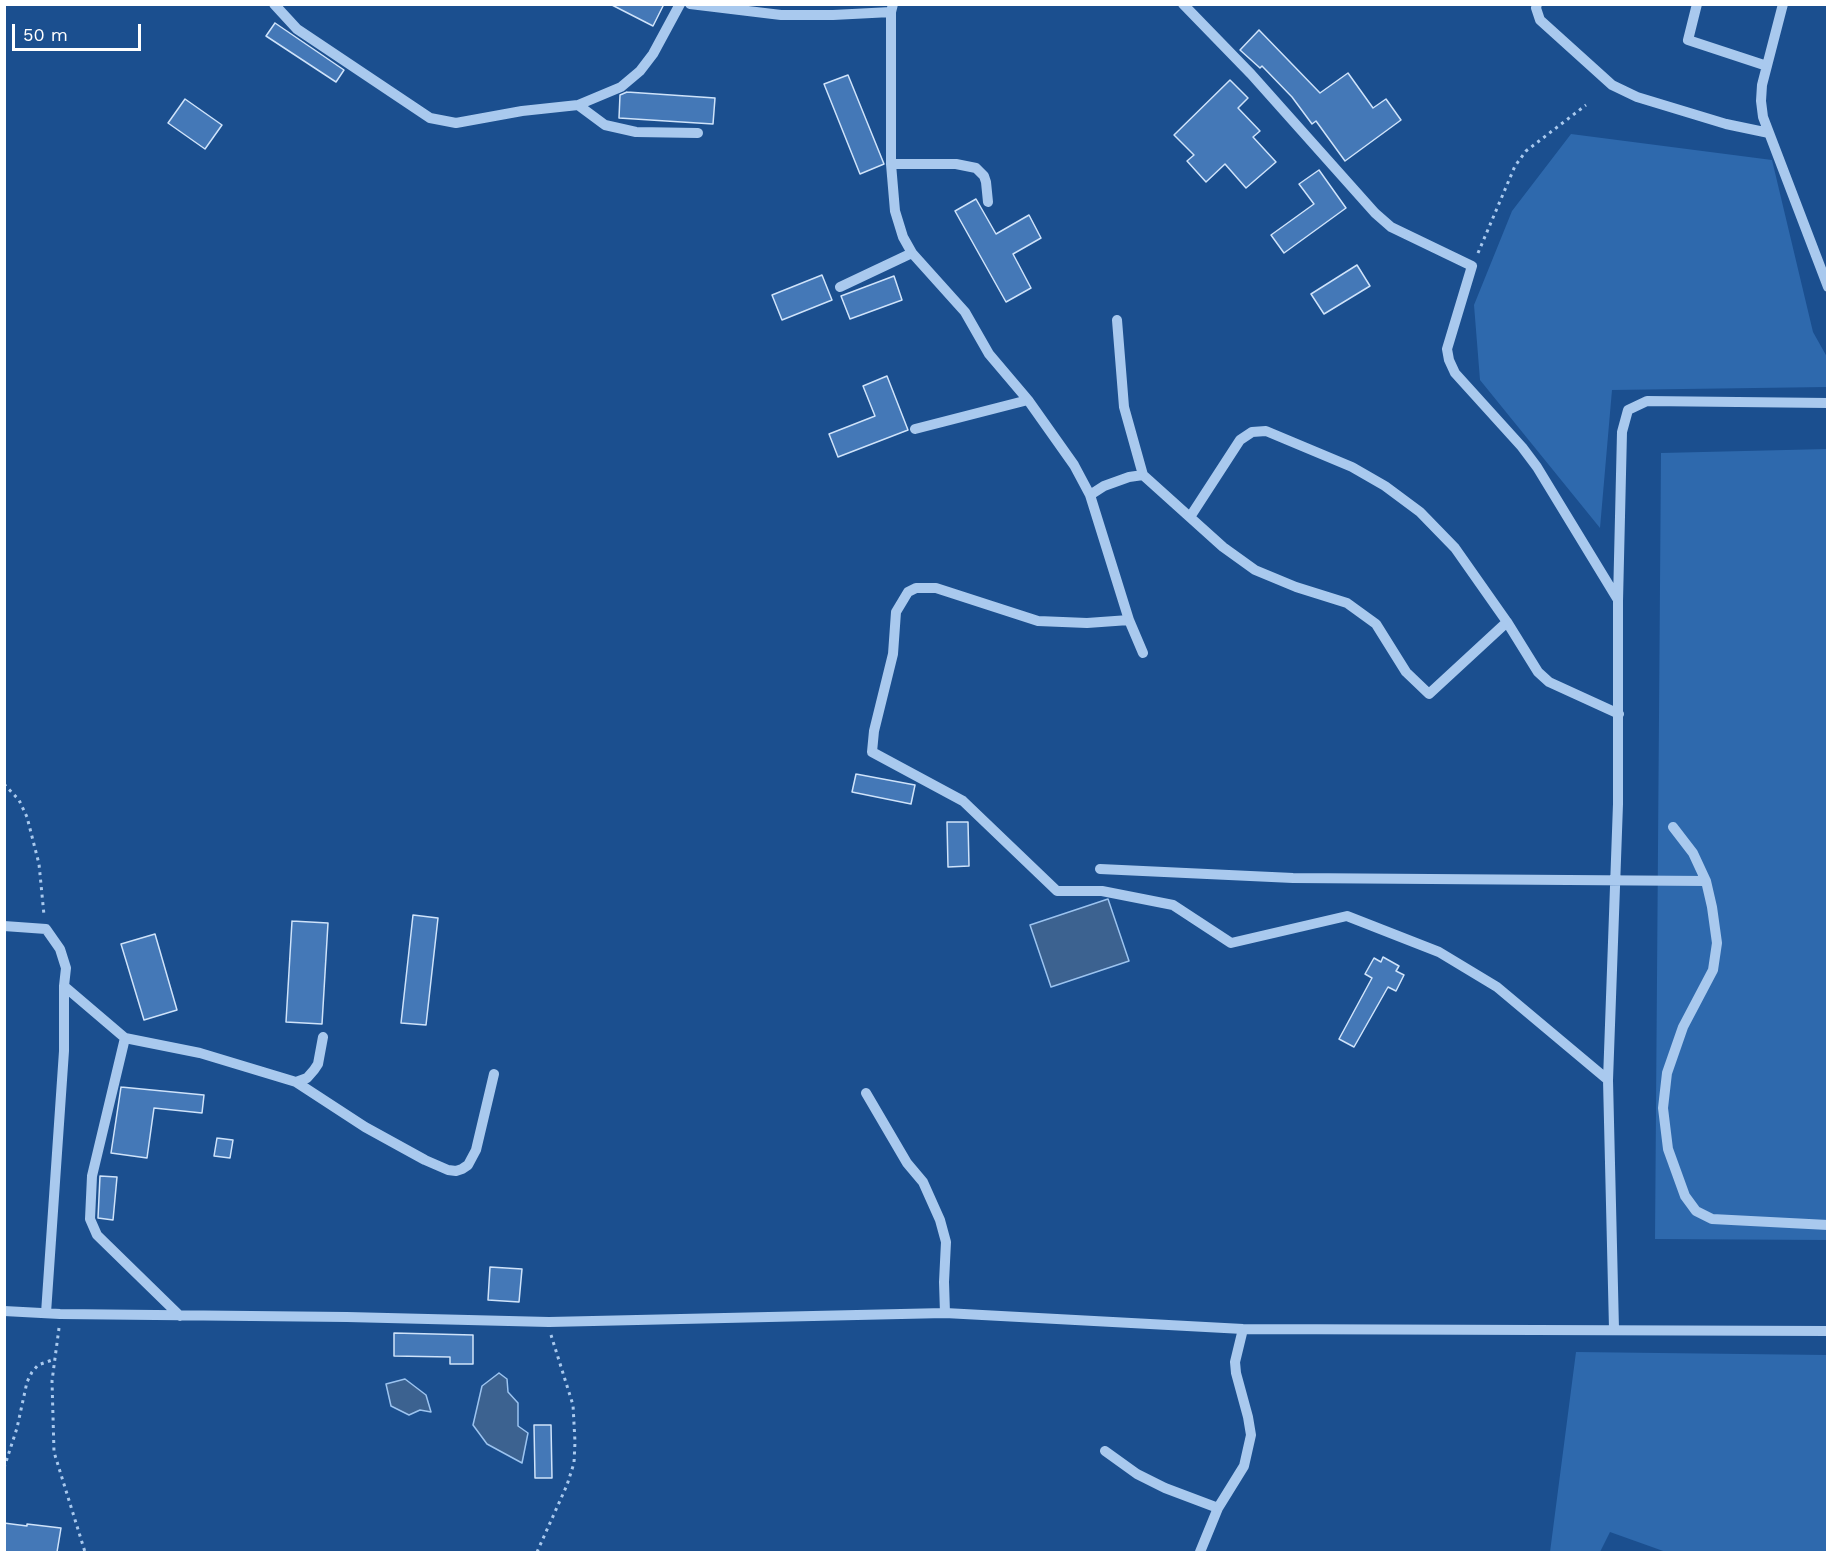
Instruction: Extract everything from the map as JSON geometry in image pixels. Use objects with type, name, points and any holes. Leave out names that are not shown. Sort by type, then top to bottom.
[{"type":"street","points":[[274,4],[297,29],[430,118],[456,123],[522,111],[578,105],[621,87],[640,71],[653,54],[680,4]]},
{"type":"street","points":[[690,4],[781,15],[892,8],[891,164],[895,212],[903,237],[912,253],[965,312],[989,354],[1028,400],[1074,465],[1090,495],[1129,620],[1143,653]]},
{"type":"street","points":[[1183,4],[1251,74],[1375,213],[1391,227],[1472,266],[1447,348],[1449,360],[1455,373],[1522,447],[1537,467],[1618,601]]},
{"type":"street","points":[[1537,4],[1540,20],[1612,85],[1637,97],[1726,124],[1769,133]]},
{"type":"street","points":[[1697,4],[1688,40],[1767,66]]},
{"type":"street","points":[[1783,4],[1762,85],[1763,117],[1827,287]]},
{"type":"street","points":[[578,105],[605,125],[636,132],[698,133]]},
{"type":"street","points":[[891,164],[956,164],[976,168],[984,176],[988,202]]},
{"type":"street","points":[[840,287],[912,253]]},
{"type":"street","points":[[1116,320],[1124,407],[1143,475],[1223,547],[1255,570],[1296,587],[1347,603],[1376,624],[1406,672],[1429,694],[1507,622]]},
{"type":"street","points":[[915,429],[1028,400]]},
{"type":"street","points":[[1614,1329],[1608,1080],[1619,714],[1618,601],[1622,432],[1628,410],[1647,401],[1827,403]]},
{"type":"street","points":[[1190,517],[1240,440],[1252,432],[1266,431],[1352,467],[1385,486],[1420,512],[1455,548],[1507,622],[1538,672],[1550,682],[1619,714]]},
{"type":"street","points":[[1090,495],[1104,486],[1129,477],[1143,475]]},
{"type":"street","points":[[1129,620],[1087,623],[1038,621],[936,588],[916,588],[908,592],[896,612],[893,654],[874,731],[872,752],[963,801],[1056,891],[1102,891],[1173,905],[1231,943],[1347,916],[1439,952],[1497,987],[1608,1080]]},
{"type":"street","points":[[1673,827],[1693,854],[1706,881],[1717,943],[1713,970],[1680,1036],[1666,1073],[1662,1108],[1668,1149],[1685,1196],[1696,1211],[1712,1219],[1827,1225]]},
{"type":"street","points":[[1100,869],[1293,878],[1706,881]]},
{"type":"street","points":[[4,926],[46,929],[57,944],[65,961],[64,1051],[46,1313]]},
{"type":"street","points":[[64,986],[125,1038],[200,1053],[296,1082],[375,1133],[448,1170],[456,1171],[468,1165],[476,1150],[494,1074]]},
{"type":"street","points":[[296,1082],[307,1078],[318,1064],[323,1037]]},
{"type":"street","points":[[125,1038],[92,1176],[90,1219],[97,1234],[180,1316]]},
{"type":"street","points":[[866,1093],[907,1163],[923,1182],[940,1220],[946,1242],[945,1313]]},
{"type":"street","points":[[4,1311],[60,1314],[549,1322],[945,1313],[1243,1329],[1827,1331]]},
{"type":"street","points":[[1200,1552],[1218,1508],[1244,1466],[1251,1435],[1235,1362],[1243,1329]]},
{"type":"street","points":[[1105,1451],[1137,1474],[1165,1488],[1218,1508]]},
{"type":"path","points":[[1472,266],[1515,166],[1526,151],[1586,105]]},
{"type":"path","points":[[4,784],[19,800],[27,817],[39,864],[46,929]]},
{"type":"path","points":[[60,1314],[52,1381],[54,1452],[85,1552]]},
{"type":"path","points":[[537,1552],[567,1485],[574,1463],[573,1404],[553,1344],[549,1322]]},
{"type":"path","points":[[4,1468],[17,1428],[27,1382],[38,1365],[55,1359]]},
{"type":"shaded area","points":[[1571,134],[1772,160],[1813,332],[1827,357],[1827,387],[1612,390],[1600,528],[1480,380],[1474,305],[1512,211]]},
{"type":"shaded area","points":[[1827,449],[1827,1240],[1655,1239],[1661,453]]},
{"type":"shaded area","points":[[1108,899],[1129,961],[1051,987],[1030,925]]},
{"type":"shaded area","points":[[1576,1352],[1827,1355],[1827,1552],[1666,1552],[1610,1532],[1600,1552],[1550,1552]]},
{"type":"shaded area","points":[[499,1373],[507,1379],[508,1392],[518,1403],[518,1426],[528,1433],[522,1463],[487,1444],[473,1425],[482,1386]]},
{"type":"shaded area","points":[[405,1379],[426,1395],[431,1412],[420,1410],[409,1415],[391,1406],[386,1384]]},
{"type":"building","points":[[610,4],[664,4],[653,26]]},
{"type":"building","points":[[275,23],[344,70],[336,82],[266,36]]},
{"type":"building","points":[[1259,30],[1320,93],[1348,73],[1373,108],[1386,99],[1401,120],[1345,161],[1316,121],[1312,124],[1292,97],[1262,66],[1260,68],[1240,50]]},
{"type":"building","points":[[848,75],[884,164],[860,174],[824,84]]},
{"type":"building","points":[[1230,80],[1248,98],[1238,108],[1260,131],[1253,137],[1276,162],[1246,188],[1225,164],[1206,182],[1187,161],[1194,155],[1174,135]]},
{"type":"building","points":[[627,92],[715,98],[713,124],[619,118],[620,95]]},
{"type":"building","points":[[185,99],[222,125],[205,149],[168,123]]},
{"type":"building","points":[[1319,170],[1346,208],[1284,253],[1271,235],[1314,204],[1299,184]]},
{"type":"building","points":[[976,199],[996,234],[1029,215],[1041,238],[1013,254],[1031,288],[1006,302],[955,211]]},
{"type":"building","points":[[1357,265],[1370,286],[1324,314],[1311,294]]},
{"type":"building","points":[[822,275],[832,300],[782,320],[772,295]]},
{"type":"building","points":[[894,276],[902,300],[850,319],[841,296]]},
{"type":"building","points":[[887,376],[908,430],[838,457],[829,434],[875,416],[863,386]]},
{"type":"building","points":[[856,774],[915,785],[911,804],[852,792]]},
{"type":"building","points":[[947,822],[968,822],[969,866],[948,867]]},
{"type":"building","points":[[413,915],[438,918],[426,1025],[401,1023]]},
{"type":"building","points":[[292,921],[328,923],[322,1024],[286,1022]]},
{"type":"building","points":[[155,934],[177,1010],[144,1020],[121,944]]},
{"type":"building","points":[[1383,957],[1399,966],[1396,971],[1404,975],[1396,991],[1388,987],[1354,1047],[1339,1039],[1372,978],[1365,974],[1374,958],[1381,962]]},
{"type":"building","points":[[121,1087],[204,1095],[202,1113],[154,1108],[147,1158],[111,1153]]},
{"type":"building","points":[[217,1138],[233,1140],[230,1158],[214,1156]]},
{"type":"building","points":[[100,1176],[117,1177],[113,1220],[98,1218]]},
{"type":"building","points":[[490,1267],[522,1269],[519,1302],[488,1300]]},
{"type":"building","points":[[394,1333],[473,1335],[473,1364],[450,1364],[450,1357],[394,1356]]},
{"type":"building","points":[[534,1425],[551,1425],[552,1478],[535,1478]]},
{"type":"building","points":[[4,1523],[61,1528],[57,1552],[4,1552]]}]
